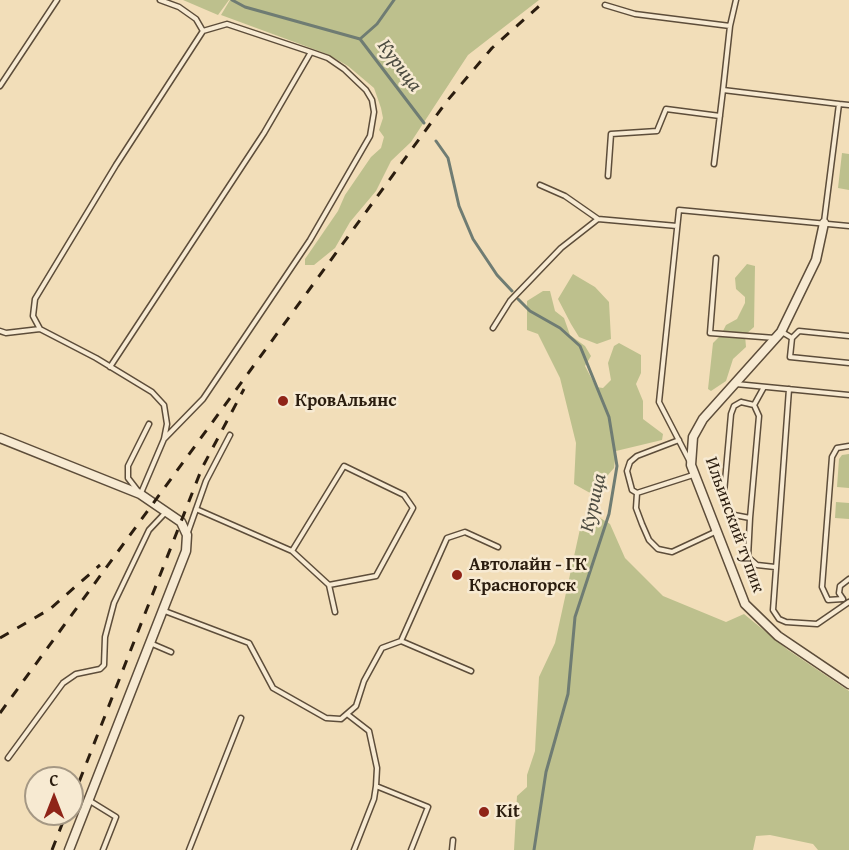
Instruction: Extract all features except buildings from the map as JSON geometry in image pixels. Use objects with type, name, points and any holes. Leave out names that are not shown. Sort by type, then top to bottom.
[{"type":"street","name":"Ильинский тупик","points":[[824,223],[816,260],[778,335],[702,418],[693,437],[692,465],[715,532],[745,604],[778,636],[849,684]]},
{"type":"street","points":[[0,438],[141,494],[181,522],[187,535],[186,551],[69,850]]},
{"type":"lane","points":[[0,86],[57,0]]},
{"type":"lane","points":[[160,0],[196,19],[202,31]]},
{"type":"lane","points":[[714,164],[730,26],[736,0]]},
{"type":"lane","points":[[605,5],[635,14],[730,26]]},
{"type":"lane","points":[[141,494],[164,439],[167,424],[164,405],[152,392],[40,329],[33,315],[36,299],[116,165],[202,31],[227,24],[328,58],[344,69],[366,90],[374,112],[370,136],[310,240],[203,399],[164,439]]},
{"type":"lane","points":[[110,367],[264,133],[310,52]]},
{"type":"lane","points":[[723,90],[849,105]]},
{"type":"lane","points":[[824,223],[839,104]]},
{"type":"lane","points":[[608,176],[611,134],[657,131],[666,109],[720,116]]},
{"type":"lane","points":[[540,185],[565,196],[598,219],[677,226]]},
{"type":"lane","points":[[692,465],[659,402],[679,210],[849,226]]},
{"type":"lane","points":[[493,328],[510,302],[561,248],[598,219]]},
{"type":"lane","points":[[716,258],[710,333],[778,335],[792,338]]},
{"type":"lane","points":[[0,331],[6,333],[40,329]]},
{"type":"lane","points":[[849,336],[799,331],[792,338],[790,357],[849,363]]},
{"type":"lane","points":[[734,384],[849,395]]},
{"type":"lane","points":[[754,405],[764,387]]},
{"type":"lane","points":[[789,389],[772,606],[782,621],[822,624],[848,603],[839,593],[840,586],[849,579]]},
{"type":"lane","points":[[750,518],[729,514],[723,504],[732,410],[741,402],[754,405]]},
{"type":"lane","points":[[754,405],[759,416],[748,557],[757,565],[775,567]]},
{"type":"lane","points":[[141,494],[129,478],[128,466],[149,424]]},
{"type":"lane","points":[[187,535],[206,481],[230,435]]},
{"type":"lane","points":[[679,440],[637,456],[630,462],[627,471],[632,490],[637,493],[694,475]]},
{"type":"lane","points":[[843,599],[828,600],[822,587],[832,457],[837,448],[849,446]]},
{"type":"lane","points":[[292,551],[344,466],[404,495],[412,508],[376,576],[329,585]]},
{"type":"lane","points":[[637,493],[636,508],[649,540],[658,549],[672,552],[715,532]]},
{"type":"lane","points":[[196,509],[292,551],[329,585],[335,612]]},
{"type":"lane","points":[[8,758],[63,683],[76,674],[100,669],[105,665],[105,636],[114,603],[149,530],[167,511]]},
{"type":"lane","points":[[400,641],[447,538],[465,532],[498,547]]},
{"type":"lane","points":[[162,610],[249,643],[273,688],[326,718],[341,719],[356,706],[364,681],[382,648],[400,641],[471,671]]},
{"type":"lane","points":[[149,643],[171,652]]},
{"type":"lane","points":[[347,714],[369,731],[377,768],[374,799],[354,850]]},
{"type":"lane","points":[[189,850],[241,718]]},
{"type":"lane","points":[[376,786],[428,807],[411,850]]},
{"type":"lane","points":[[90,801],[116,817],[103,850]]},
{"type":"lane","points":[[452,850],[453,840]]},
{"type":"green space","points":[[183,0],[229,0],[218,15]]},
{"type":"green space","points":[[230,0],[539,0],[468,55],[411,142],[391,161],[376,191],[350,222],[335,248],[314,265],[305,265],[305,259],[338,211],[345,195],[371,157],[381,148],[384,137],[379,130],[383,118],[381,108],[374,88],[348,66],[327,54],[221,15]]},
{"type":"green space","points":[[842,153],[849,154],[849,190],[838,188]]},
{"type":"green space","points":[[747,264],[755,266],[754,327],[745,335],[746,347],[733,359],[726,381],[711,391],[708,389],[713,343],[721,335],[726,325],[737,319],[745,303],[745,297],[736,289],[735,278]]},
{"type":"green space","points":[[573,274],[595,287],[609,302],[611,339],[597,344],[579,337],[571,324],[558,299]]},
{"type":"green space","points":[[543,291],[550,291],[555,311],[564,318],[570,335],[585,346],[591,356],[585,366],[596,387],[603,388],[611,380],[608,363],[614,346],[619,343],[641,355],[641,373],[636,384],[643,401],[643,419],[663,434],[662,440],[616,451],[614,468],[602,482],[603,493],[599,498],[574,484],[576,443],[560,378],[538,334],[527,330],[527,301]]},
{"type":"green space","points":[[849,454],[849,488],[837,487],[839,459],[842,455]]},
{"type":"green space","points":[[836,502],[849,503],[849,519],[835,518]]},
{"type":"green space","points":[[589,511],[610,524],[625,558],[663,596],[726,622],[744,614],[788,650],[849,691],[849,850],[818,850],[813,844],[770,835],[756,836],[753,850],[514,850],[517,796],[527,787],[527,775],[535,751],[539,677],[555,643],[580,529]]},
{"type":"waterway","points":[[232,0],[245,7],[360,39]]},
{"type":"waterway","name":"Курица","points":[[360,39],[377,24],[394,0]]},
{"type":"waterway","name":"Курица","points":[[360,39],[424,123]]},
{"type":"waterway","name":"Курица","points":[[436,141],[448,158],[459,206],[473,239],[497,275],[512,291]]},
{"type":"waterway","name":"Курица","points":[[518,299],[530,311],[560,328],[580,346],[609,417],[617,466],[609,514],[575,617],[568,694],[546,772],[534,850]]},
{"type":"railway","points":[[0,713],[447,101],[492,48],[546,0]]},
{"type":"railway","points":[[84,769],[202,468],[244,389]]},
{"type":"railway","points":[[0,638],[50,609],[100,565]]},
{"type":"railway","points":[[52,850],[61,826]]},
{"type":"place","name":"КровАльянс","points":[[283,401]]},
{"type":"place","name":"Автолайн - ГК Красногорск","points":[[457,575]]},
{"type":"place","name":"Kit","points":[[484,812]]}]
